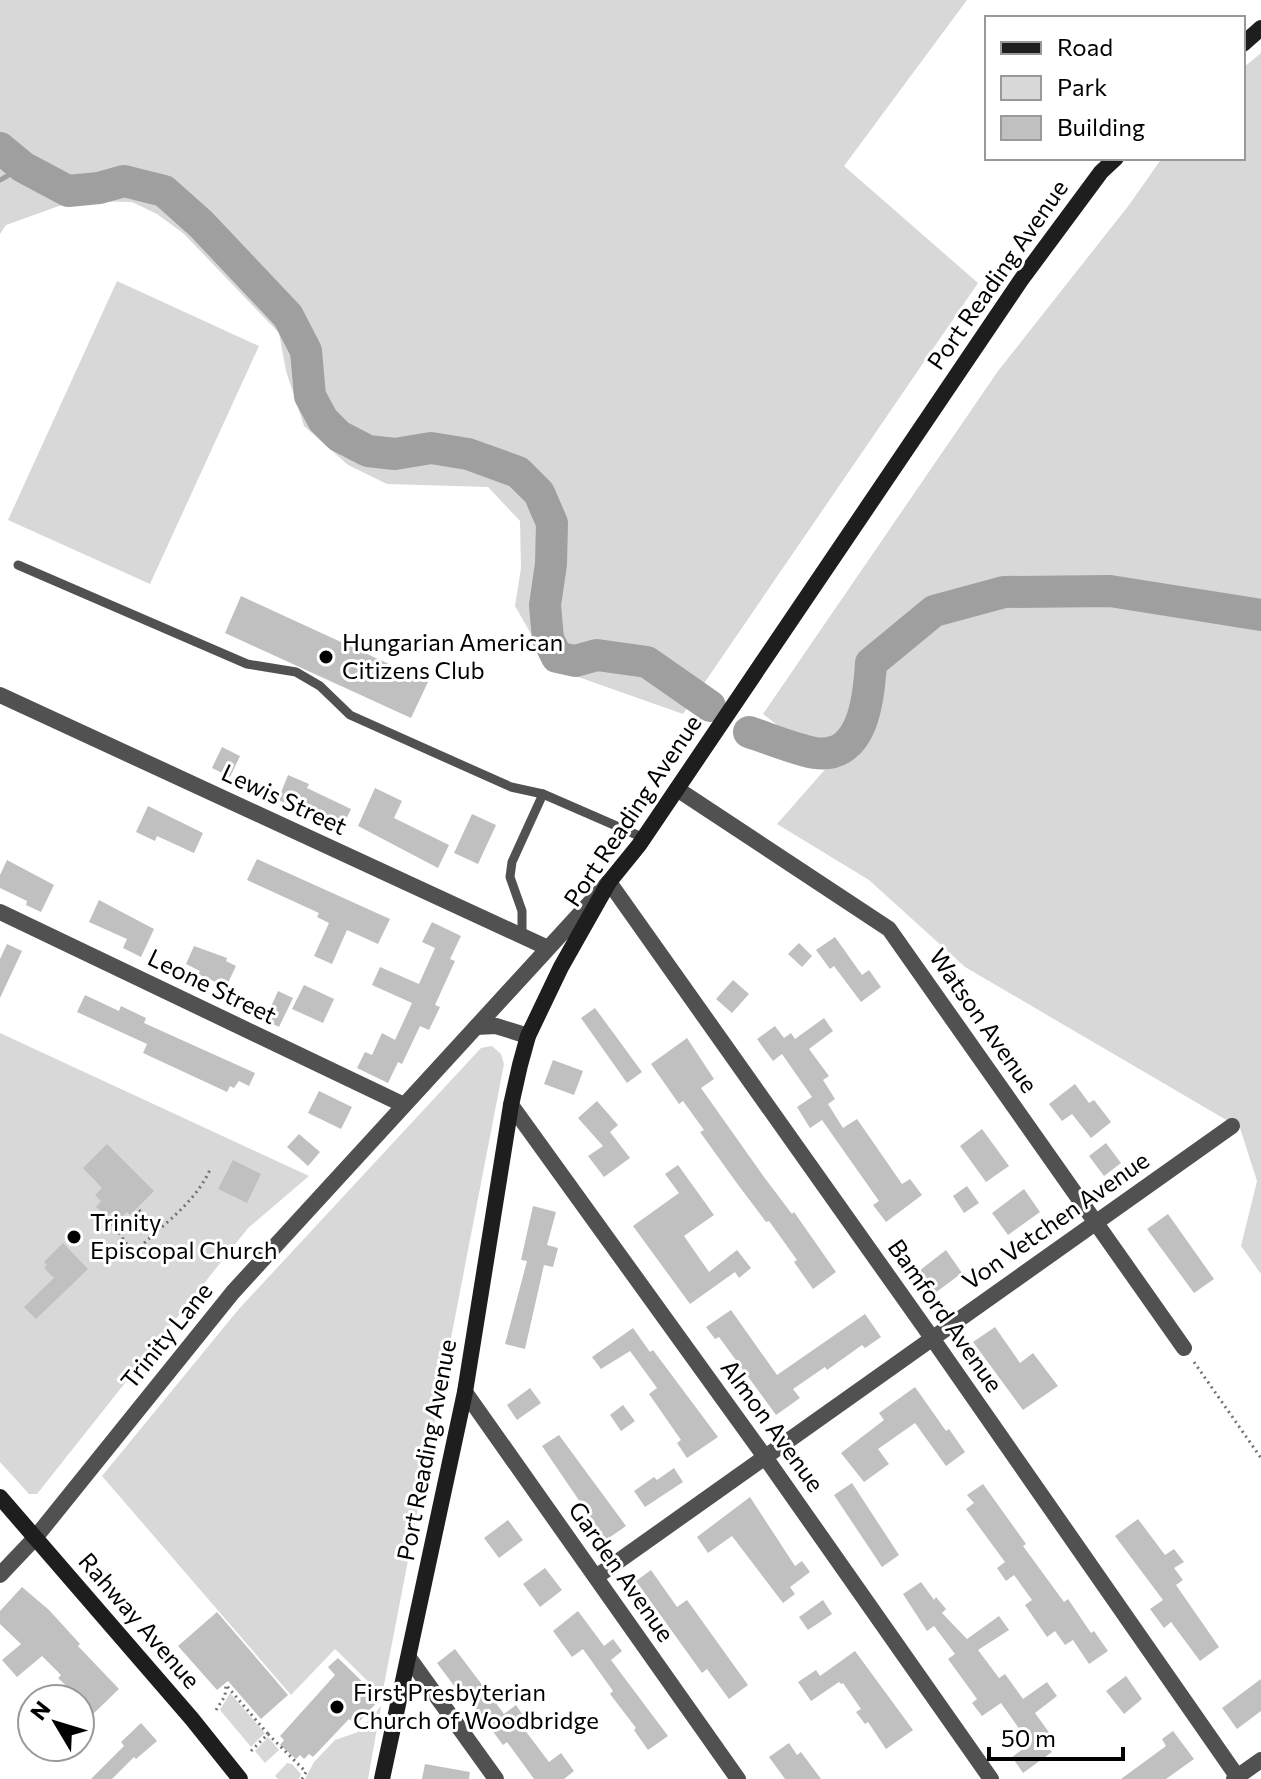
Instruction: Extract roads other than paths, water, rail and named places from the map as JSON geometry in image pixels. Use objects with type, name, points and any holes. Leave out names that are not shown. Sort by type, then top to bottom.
[{"type":"main road","points":[[1245,42],[1261,28]]},
{"type":"main road","name":"Port Reading Avenue","points":[[382,1779],[465,1392],[511,1105],[528,1036],[561,967],[609,882],[644,838],[1021,280],[1101,172],[1114,160]]},
{"type":"main road","name":"Rahway Avenue","points":[[0,1497],[240,1779]]},
{"type":"street","name":"Lewis Street","points":[[0,695],[548,948]]},
{"type":"street","name":"Watson Avenue","points":[[677,789],[889,929],[1184,1348]]},
{"type":"street","name":"Trinity Lane","points":[[0,1575],[35,1538],[233,1292],[609,882]]},
{"type":"street","name":"Bamford Avenue","points":[[609,882],[932,1338],[1237,1778]]},
{"type":"street","name":"Leone Street","points":[[0,912],[404,1105]]},
{"type":"street","points":[[476,1027],[496,1026],[528,1036]]},
{"type":"street","name":"Almon Avenue","points":[[511,1105],[765,1457],[991,1779]]},
{"type":"street","name":"Von Vetchen Avenue","points":[[596,1577],[1232,1126]]},
{"type":"street","name":"Garden Avenue","points":[[465,1392],[738,1779]]},
{"type":"street","points":[[409,1658],[496,1779]]},
{"type":"street","points":[[1237,1778],[1261,1760]]},
{"type":"lane","points":[[18,565],[247,664],[296,672],[320,686],[350,715],[511,787],[543,794],[644,838]]},
{"type":"lane","points":[[522,936],[522,911],[510,877],[512,862],[543,794]]},
{"type":"waterway","points":[[0,148],[23,167],[68,191],[99,188],[124,181],[164,191],[201,224],[288,316],[306,351],[310,396],[323,420],[339,436],[368,451],[395,454],[431,448],[468,454],[518,472],[539,493],[552,523],[551,564],[545,605],[548,639],[557,657],[575,661],[597,655],[647,662],[710,706]]},
{"type":"waterway","points":[[0,180],[23,167]]},
{"type":"waterway","points":[[749,732],[815,753],[844,747],[861,723],[871,663],[934,611],[1004,592],[1110,591],[1261,615]]},
{"type":"place","name":"Hungarian American Citizens Club","points":[[326,657]]},
{"type":"place","name":"Trinity Episcopal Church","points":[[74,1237]]},
{"type":"place","name":"First Presbyterian Church of Woodbridge","points":[[337,1707]]}]
